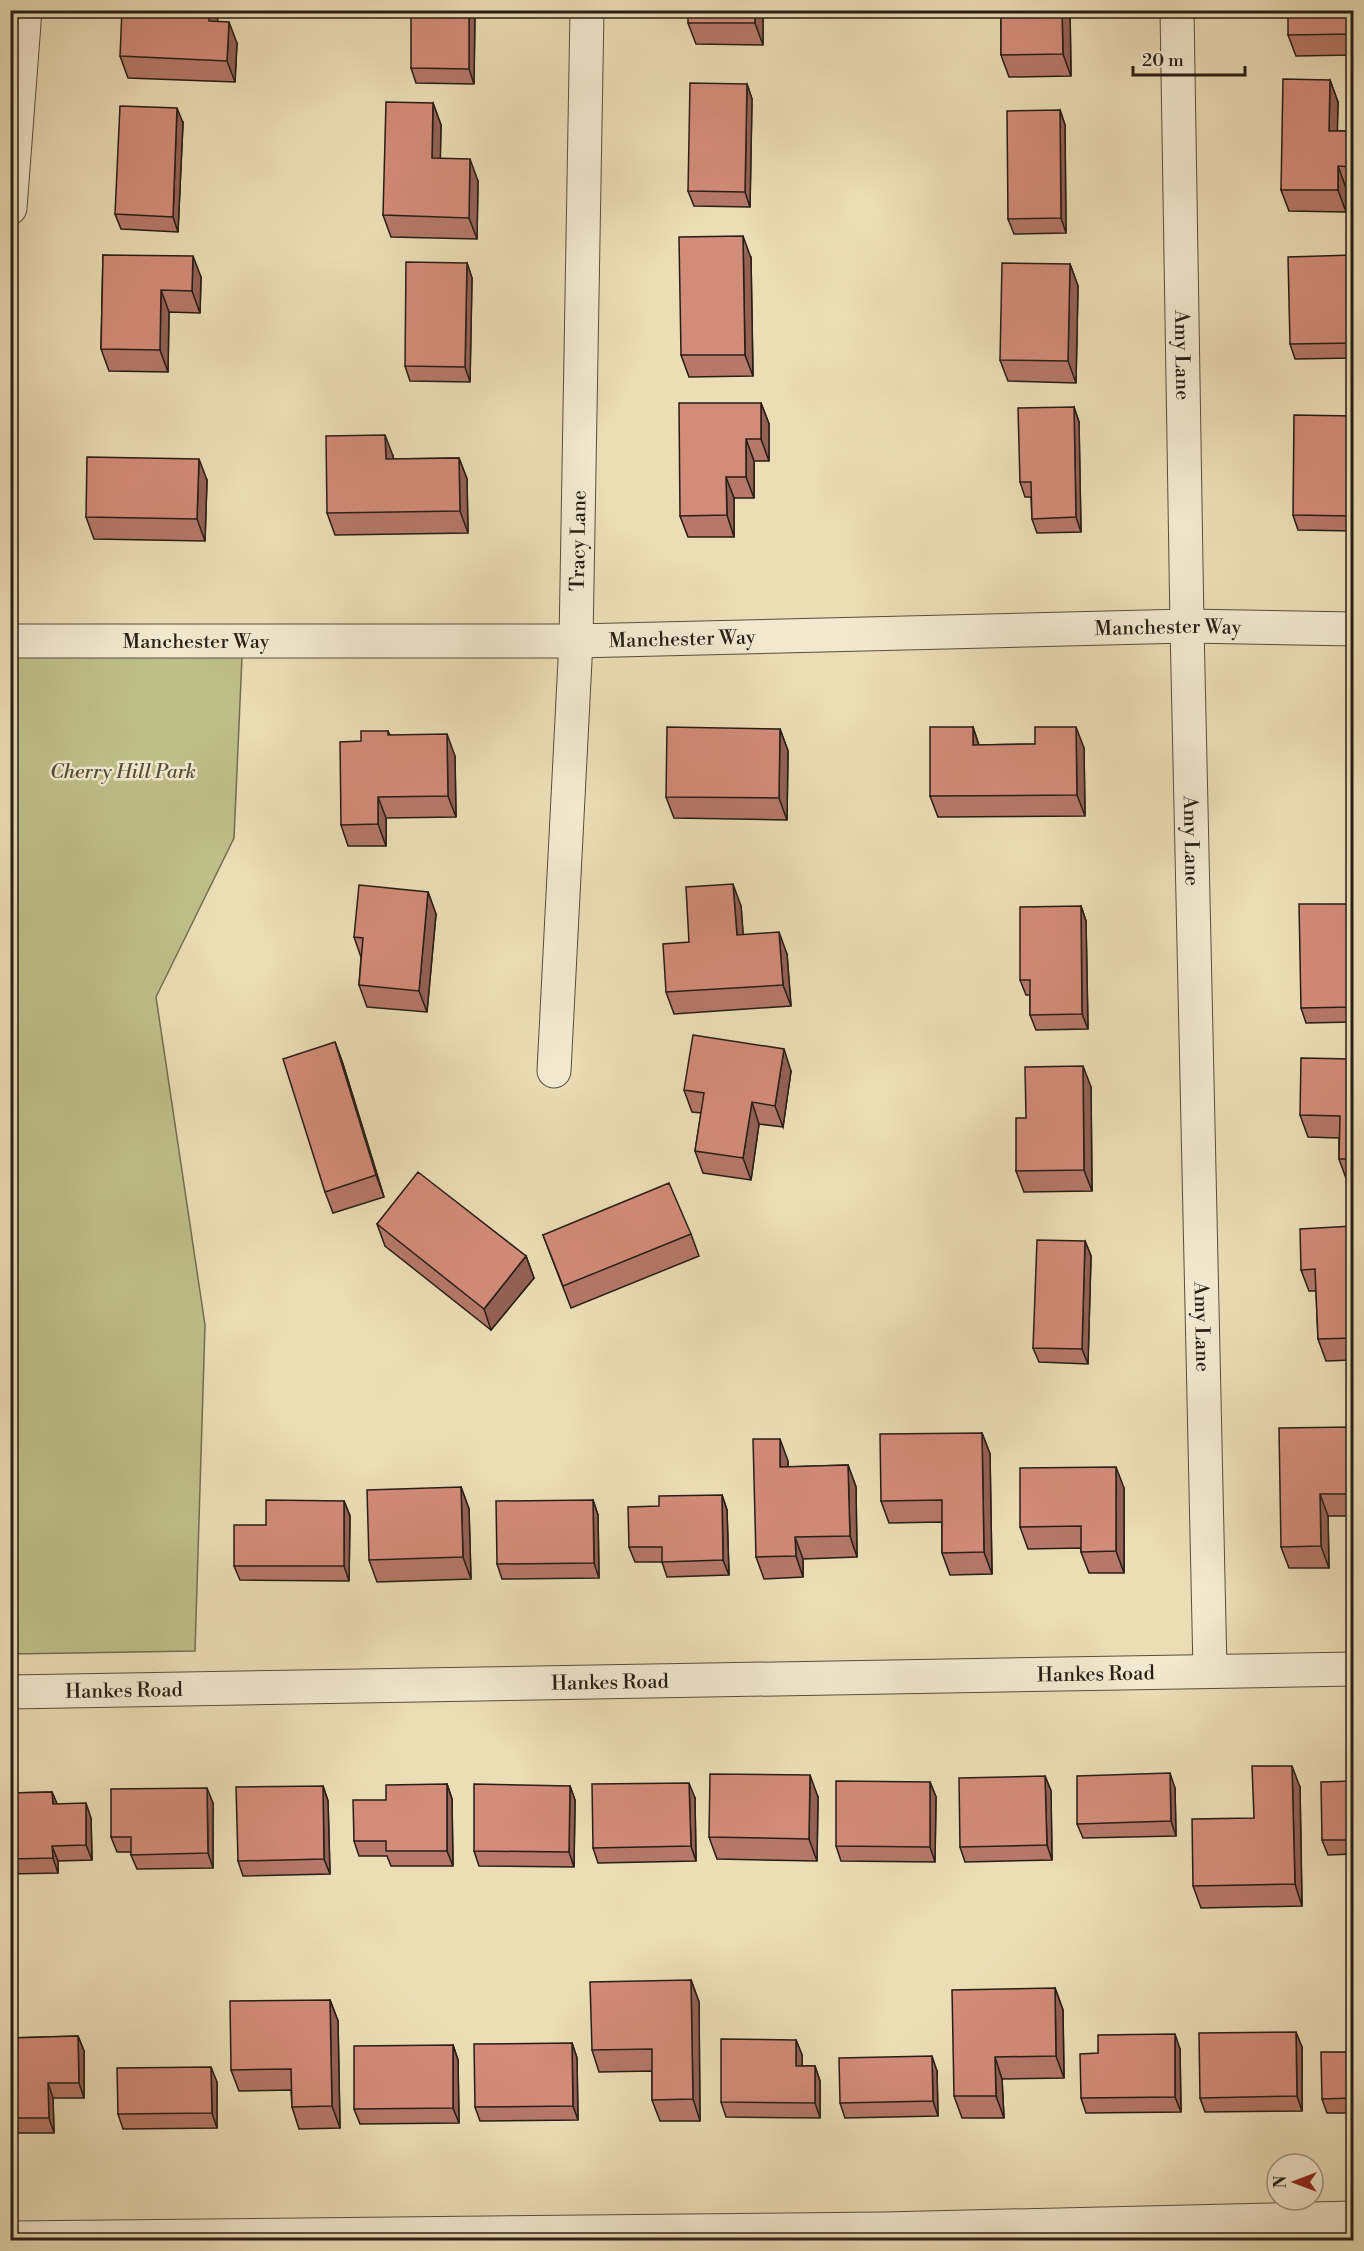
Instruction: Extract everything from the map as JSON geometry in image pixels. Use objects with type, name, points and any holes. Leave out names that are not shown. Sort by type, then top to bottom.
[{"type":"street","points":[[10,208],[25,10]]},
{"type":"street","name":"Tracy Lane","points":[[554,1071],[576,640],[587,10]]},
{"type":"street","name":"Amy Lane","points":[[1177,10],[1187,626],[1209,1670]]},
{"type":"street","name":"Manchester Way","points":[[10,640],[576,640],[1187,626],[1353,629]]},
{"type":"street","name":"Hankes Road","points":[[10,1692],[1353,1669]]},
{"type":"street","points":[[10,2238],[884,2235],[1353,2218]]},
{"type":"green space","name":"Cherry Hill Park","points":[[10,657],[242,657],[234,838],[156,997],[205,1325],[195,1651],[11,1654]]},
{"type":"building","points":[[122,10],[209,10],[209,21],[229,22],[227,61],[120,56]]},
{"type":"building","points":[[411,10],[469,10],[469,69],[411,68]]},
{"type":"building","points":[[688,10],[755,10],[755,23],[688,23]]},
{"type":"building","points":[[1001,10],[1062,10],[1063,54],[1001,55]]},
{"type":"building","points":[[1288,10],[1353,10],[1353,34],[1288,35]]},
{"type":"building","points":[[1283,79],[1330,80],[1329,131],[1353,131],[1353,167],[1338,166],[1338,190],[1281,190]]},
{"type":"building","points":[[690,83],[747,84],[745,192],[688,191]]},
{"type":"building","points":[[386,102],[433,103],[432,158],[470,159],[469,218],[383,215]]},
{"type":"building","points":[[120,106],[177,108],[173,217],[115,214]]},
{"type":"building","points":[[1060,110],[1061,218],[1008,219],[1007,111]]},
{"type":"building","points":[[743,236],[745,355],[681,355],[679,237]]},
{"type":"building","points":[[103,255],[193,256],[192,291],[161,290],[160,350],[101,349]]},
{"type":"building","points":[[1353,255],[1353,343],[1290,344],[1288,257]]},
{"type":"building","points":[[406,262],[467,263],[465,367],[405,366]]},
{"type":"building","points":[[1002,263],[1070,264],[1068,361],[1000,360]]},
{"type":"building","points":[[679,403],[761,403],[761,439],[746,439],[746,477],[726,477],[727,515],[680,516]]},
{"type":"building","points":[[1074,407],[1076,517],[1032,519],[1031,482],[1020,482],[1018,408]]},
{"type":"building","points":[[1294,415],[1353,416],[1351,516],[1293,515]]},
{"type":"building","points":[[385,435],[386,459],[459,458],[460,511],[327,513],[326,436]]},
{"type":"building","points":[[87,457],[199,459],[197,519],[86,517]]},
{"type":"building","points":[[667,727],[780,729],[779,798],[666,797]]},
{"type":"building","points":[[930,727],[973,727],[973,745],[1035,744],[1035,727],[1076,727],[1077,795],[930,796]]},
{"type":"building","points":[[361,731],[388,731],[388,735],[447,734],[448,796],[378,797],[378,824],[341,825],[340,742],[361,741]]},
{"type":"building","points":[[10,872],[12,873],[12,894],[10,895]]},
{"type":"building","points":[[733,884],[737,935],[779,932],[783,985],[666,992],[663,944],[689,942],[686,887]]},
{"type":"building","points":[[359,885],[428,892],[419,991],[359,985],[363,938],[354,937]]},
{"type":"building","points":[[1299,904],[1353,904],[1353,1007],[1301,1008]]},
{"type":"building","points":[[1081,906],[1082,1014],[1030,1015],[1030,980],[1020,980],[1020,907]]},
{"type":"building","points":[[693,1035],[784,1049],[775,1106],[752,1102],[743,1158],[695,1151],[704,1093],[684,1090]]},
{"type":"building","points":[[335,1042],[376,1175],[325,1192],[283,1059]]},
{"type":"building","points":[[1301,1058],[1353,1059],[1353,1159],[1339,1159],[1340,1116],[1300,1115]]},
{"type":"building","points":[[1083,1066],[1084,1170],[1016,1171],[1016,1118],[1026,1118],[1025,1067]]},
{"type":"building","points":[[418,1172],[526,1256],[484,1309],[377,1224]]},
{"type":"building","points":[[669,1183],[691,1234],[563,1286],[543,1235]]},
{"type":"building","points":[[1353,1226],[1353,1338],[1318,1339],[1315,1269],[1301,1270],[1300,1229]]},
{"type":"building","points":[[1037,1240],[1085,1241],[1082,1349],[1033,1348]]},
{"type":"building","points":[[1353,1427],[1353,1494],[1320,1494],[1321,1546],[1281,1547],[1279,1428]]},
{"type":"building","points":[[982,1433],[984,1552],[942,1553],[942,1500],[881,1501],[880,1434]]},
{"type":"building","points":[[753,1439],[780,1439],[780,1467],[848,1465],[850,1536],[795,1537],[796,1556],[756,1557]]},
{"type":"building","points":[[1116,1467],[1116,1551],[1081,1552],[1081,1526],[1020,1527],[1020,1468]]},
{"type":"building","points":[[461,1487],[463,1557],[369,1560],[367,1490]]},
{"type":"building","points":[[722,1495],[723,1560],[662,1562],[662,1547],[629,1547],[628,1507],[659,1506],[659,1496]]},
{"type":"building","points":[[266,1500],[344,1501],[344,1566],[234,1566],[234,1525],[266,1525]]},
{"type":"building","points":[[593,1500],[594,1563],[497,1564],[496,1501]]},
{"type":"building","points":[[1252,1766],[1292,1766],[1295,1884],[1193,1886],[1192,1819],[1254,1818]]},
{"type":"building","points":[[1170,1773],[1171,1821],[1077,1824],[1077,1776]]},
{"type":"building","points":[[710,1774],[810,1775],[809,1839],[709,1837]]},
{"type":"building","points":[[1045,1776],[1047,1845],[960,1847],[959,1778]]},
{"type":"building","points":[[836,1781],[930,1782],[930,1847],[836,1846]]},
{"type":"building","points":[[1353,1781],[1353,1840],[1322,1840],[1321,1782]]},
{"type":"building","points":[[689,1783],[691,1846],[593,1848],[592,1784]]},
{"type":"building","points":[[447,1784],[447,1851],[386,1851],[386,1841],[354,1841],[353,1800],[386,1800],[386,1785]]},
{"type":"building","points":[[474,1784],[570,1786],[569,1852],[474,1851]]},
{"type":"building","points":[[323,1786],[324,1859],[238,1861],[236,1787]]},
{"type":"building","points":[[207,1788],[208,1853],[131,1855],[131,1837],[111,1837],[111,1789]]},
{"type":"building","points":[[52,1792],[53,1804],[86,1803],[86,1845],[52,1846],[53,1858],[10,1859],[10,1793]]},
{"type":"building","points":[[691,1980],[693,2099],[652,2100],[652,2049],[592,2050],[590,1982]]},
{"type":"building","points":[[1055,1988],[1056,2056],[995,2057],[996,2096],[954,2096],[952,1990]]},
{"type":"building","points":[[330,2000],[332,2106],[292,2107],[291,2069],[231,2070],[230,2001]]},
{"type":"building","points":[[1296,2032],[1297,2096],[1200,2098],[1199,2033]]},
{"type":"building","points":[[1175,2034],[1175,2097],[1081,2098],[1080,2054],[1098,2053],[1098,2035]]},
{"type":"building","points":[[78,2036],[79,2083],[48,2083],[49,2118],[10,2118],[10,2038]]},
{"type":"building","points":[[721,2039],[796,2040],[796,2066],[815,2066],[815,2103],[721,2102]]},
{"type":"building","points":[[572,2043],[573,2106],[475,2107],[474,2044]]},
{"type":"building","points":[[453,2045],[453,2108],[354,2109],[354,2046]]},
{"type":"building","points":[[1321,2052],[1353,2052],[1353,2098],[1322,2099]]},
{"type":"building","points":[[932,2056],[933,2101],[840,2103],[839,2058]]},
{"type":"building","points":[[211,2067],[212,2113],[118,2114],[117,2068]]}]
